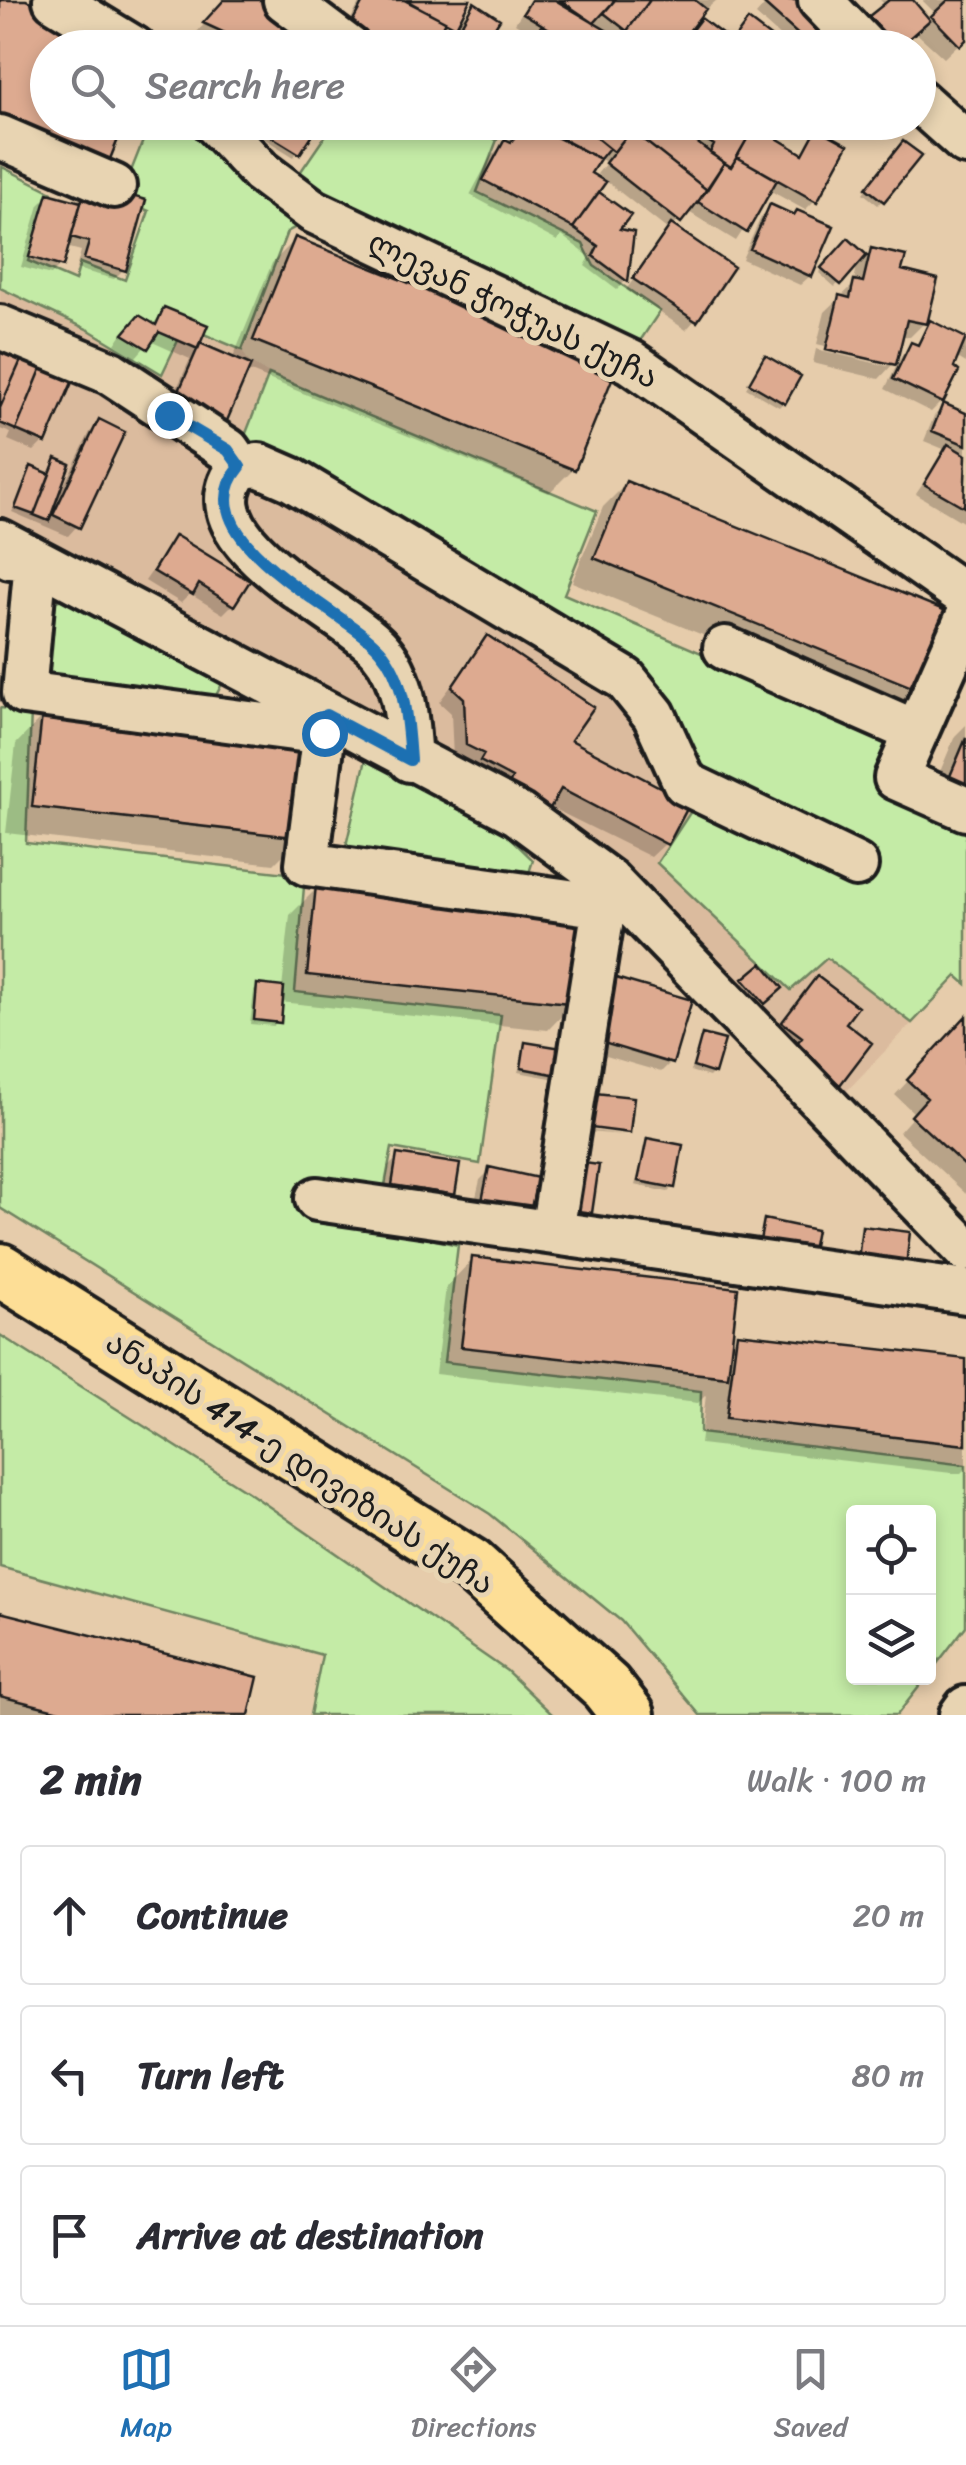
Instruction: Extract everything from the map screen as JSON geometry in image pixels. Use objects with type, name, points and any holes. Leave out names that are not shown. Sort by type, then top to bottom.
[{"type":"main road","name":"ანაპის 414-ე დივიზიას ქუჩა","points":[[0,1270],[471,1565],[606,1687],[628,1715]]},
{"type":"street","points":[[55,0],[104,30]]},
{"type":"street","points":[[285,0],[325,30]]},
{"type":"street","points":[[820,0],[849,30]]},
{"type":"street","points":[[936,116],[966,143]]},
{"type":"street","points":[[0,137],[114,186]]},
{"type":"street","name":"ლევან ჭოჭუას ქუჩა","points":[[231,140],[261,172],[313,212],[632,362],[966,596]]},
{"type":"street","points":[[0,326],[112,373],[228,450],[240,467]]},
{"type":"street","points":[[410,760],[406,704],[379,649],[278,577],[258,558],[235,520],[226,496],[229,480],[240,467],[259,465],[291,479],[625,679],[654,715],[686,783],[856,864]]},
{"type":"street","points":[[12,552],[24,692],[325,724]]},
{"type":"street","points":[[12,552],[325,724],[410,760],[518,814],[607,894],[966,1250]]},
{"type":"street","points":[[966,620],[896,778],[966,809]]},
{"type":"street","points":[[726,648],[916,732]]},
{"type":"street","points":[[325,724],[306,864],[607,894]]},
{"type":"street","points":[[552,1232],[607,894]]},
{"type":"street","points":[[317,1199],[966,1292]]},
{"type":"street","points":[[961,1715],[966,1708]]},
{"type":"shaded area","points":[[0,288],[89,330],[161,373],[185,326],[242,350],[249,362],[269,374],[243,441],[611,656],[694,768],[878,851],[861,886],[695,805],[791,990],[827,958],[912,1023],[840,1098],[623,867],[0,527]]},
{"type":"green space","points":[[143,140],[222,140],[309,220],[287,232],[242,350],[185,326],[162,374],[89,330],[0,288],[2,167],[52,192],[28,261],[75,281],[80,263],[125,280],[149,211],[120,199]]},
{"type":"green space","points":[[322,140],[497,140],[477,192],[583,244],[594,266],[660,311],[638,344],[344,209],[297,177]]},
{"type":"green space","points":[[269,374],[597,511],[564,594],[925,749],[907,791],[966,821],[966,984],[957,976],[912,1023],[827,958],[791,990],[657,863],[695,805],[860,886],[877,851],[694,768],[648,682],[243,441]]},
{"type":"green space","points":[[62,599],[223,682],[212,703],[36,685],[44,605]]},
{"type":"green space","points":[[0,708],[31,711],[26,843],[305,875],[295,992],[501,1015],[480,1164],[392,1148],[377,1227],[458,1245],[444,1362],[701,1391],[700,1433],[966,1465],[966,1626],[936,1665],[936,1505],[846,1505],[846,1685],[921,1685],[897,1715],[700,1715],[621,1621],[490,1514],[0,1208]]},
{"type":"green space","points":[[366,759],[499,827],[533,860],[528,876],[345,850]]},
{"type":"green space","points":[[0,1335],[248,1492],[507,1671],[553,1715],[310,1715],[322,1655],[0,1567]]},
{"type":"building","points":[[0,0],[26,0],[71,18],[67,30],[30,30],[30,126],[0,114]]},
{"type":"building","points":[[224,0],[270,0],[303,30],[218,30],[203,23]]},
{"type":"building","points":[[364,0],[404,0],[445,21],[441,30],[349,28]]},
{"type":"building","points":[[406,0],[470,0],[456,27]]},
{"type":"building","points":[[531,0],[555,0],[606,30],[551,30],[523,13]]},
{"type":"building","points":[[560,0],[615,0],[594,23]]},
{"type":"building","points":[[615,0],[650,0],[628,30],[604,13]]},
{"type":"building","points":[[650,0],[695,0],[706,9],[690,30],[628,30]]},
{"type":"building","points":[[767,0],[797,0],[832,30],[793,30],[764,4]]},
{"type":"building","points":[[889,0],[913,0],[930,20],[919,30],[871,30],[863,21]]},
{"type":"building","points":[[948,0],[966,0],[966,40],[960,46],[931,16]]},
{"type":"building","points":[[474,2],[500,19],[493,30],[458,30]]},
{"type":"building","points":[[701,18],[716,30],[692,30]]},
{"type":"building","points":[[748,20],[761,30],[741,30]]},
{"type":"building","points":[[64,140],[118,140],[110,159]]},
{"type":"building","points":[[277,140],[309,140],[300,154]]},
{"type":"building","points":[[504,140],[562,140],[600,159],[591,173],[606,182],[573,228],[483,180]]},
{"type":"building","points":[[565,140],[599,140],[609,148],[600,159]]},
{"type":"building","points":[[599,140],[623,140],[614,152]]},
{"type":"building","points":[[623,140],[644,140],[707,190],[681,223],[605,163]]},
{"type":"building","points":[[644,140],[694,140],[724,163],[707,190]]},
{"type":"building","points":[[706,140],[746,140],[731,167],[710,153],[714,145]]},
{"type":"building","points":[[747,140],[780,140],[803,154],[811,140],[839,140],[848,145],[817,202],[737,157]]},
{"type":"building","points":[[903,141],[922,155],[884,202],[866,188]]},
{"type":"building","points":[[737,157],[777,180],[747,233],[698,202],[724,163],[731,167]]},
{"type":"building","points":[[87,183],[146,200],[126,271],[84,259],[89,242],[71,237]]},
{"type":"building","points":[[599,192],[631,215],[620,229],[634,232],[628,282],[593,256],[598,246],[573,228]]},
{"type":"building","points":[[48,193],[81,202],[63,267],[29,257]]},
{"type":"building","points":[[770,204],[794,215],[797,210],[834,226],[812,277],[750,249]]},
{"type":"building","points":[[671,224],[734,267],[697,322],[633,279]]},
{"type":"building","points":[[295,237],[617,367],[575,470],[253,340]]},
{"type":"building","points":[[848,238],[867,255],[841,285],[821,268]]},
{"type":"building","points":[[871,248],[906,256],[902,270],[938,279],[927,324],[907,320],[896,365],[826,349],[839,295],[850,298],[854,280],[863,282]]},
{"type":"building","points":[[164,307],[208,325],[198,349],[159,332],[148,349],[123,334],[139,315],[156,325]]},
{"type":"building","points":[[930,320],[966,338],[954,367],[959,371],[943,403],[893,379],[911,342],[918,345]]},
{"type":"building","points":[[200,343],[251,365],[223,430],[172,407]]},
{"type":"building","points":[[1,349],[22,358],[0,408],[0,353]]},
{"type":"building","points":[[765,355],[801,376],[785,404],[749,383]]},
{"type":"building","points":[[22,358],[42,367],[16,430],[0,423],[0,408]]},
{"type":"building","points":[[42,367],[73,380],[46,443],[16,430]]},
{"type":"building","points":[[943,403],[966,413],[966,445],[932,431]]},
{"type":"building","points":[[99,419],[125,432],[80,528],[53,515]]},
{"type":"building","points":[[948,444],[966,455],[964,507],[924,484]]},
{"type":"building","points":[[56,458],[70,464],[49,521],[34,515]]},
{"type":"building","points":[[31,466],[50,474],[34,515],[15,508]]},
{"type":"building","points":[[626,481],[956,615],[924,692],[594,558]]},
{"type":"building","points":[[175,535],[250,581],[234,606],[199,584],[193,595],[153,571]]},
{"type":"building","points":[[487,635],[594,707],[571,740],[690,803],[668,845],[561,789],[549,810],[507,789],[512,778],[480,761],[484,754],[466,745],[464,698],[452,687]]},
{"type":"building","points":[[42,714],[314,745],[303,838],[32,807]]},
{"type":"building","points":[[966,738],[966,796],[945,788]]},
{"type":"building","points":[[316,885],[587,913],[578,1004],[307,975]]},
{"type":"building","points":[[762,963],[783,988],[765,1004],[743,979]]},
{"type":"building","points":[[609,976],[692,1000],[673,1064],[590,1039]]},
{"type":"building","points":[[817,976],[858,1007],[846,1023],[872,1043],[840,1085],[792,1049],[802,1037],[782,1022]]},
{"type":"building","points":[[257,984],[284,987],[281,1023],[254,1020]]},
{"type":"building","points":[[966,1016],[966,1167],[911,1116],[927,1098],[907,1080]]},
{"type":"building","points":[[702,1034],[725,1040],[715,1074],[693,1067]]},
{"type":"building","points":[[525,1042],[568,1049],[563,1076],[521,1068]]},
{"type":"building","points":[[595,1093],[634,1097],[630,1133],[591,1128]]},
{"type":"building","points":[[647,1138],[683,1145],[675,1188],[638,1181]]},
{"type":"building","points":[[397,1154],[460,1164],[455,1195],[392,1185]]},
{"type":"building","points":[[570,1161],[599,1165],[592,1213],[564,1209]]},
{"type":"building","points":[[489,1167],[538,1178],[530,1212],[482,1201]]},
{"type":"building","points":[[764,1219],[816,1230],[811,1256],[759,1246]]},
{"type":"building","points":[[862,1226],[910,1232],[906,1266],[858,1260]]},
{"type":"building","points":[[472,1257],[738,1288],[728,1377],[461,1347]]},
{"type":"building","points":[[737,1333],[966,1359],[966,1445],[726,1418]]},
{"type":"building","points":[[0,1612],[258,1677],[249,1715],[75,1715],[0,1696]]},
{"type":"route","points":[[169,415],[228,450],[240,467],[229,480],[226,496],[235,520],[258,558],[278,577],[379,649],[392,668],[406,704],[410,760],[326,715],[324,733]]}]
